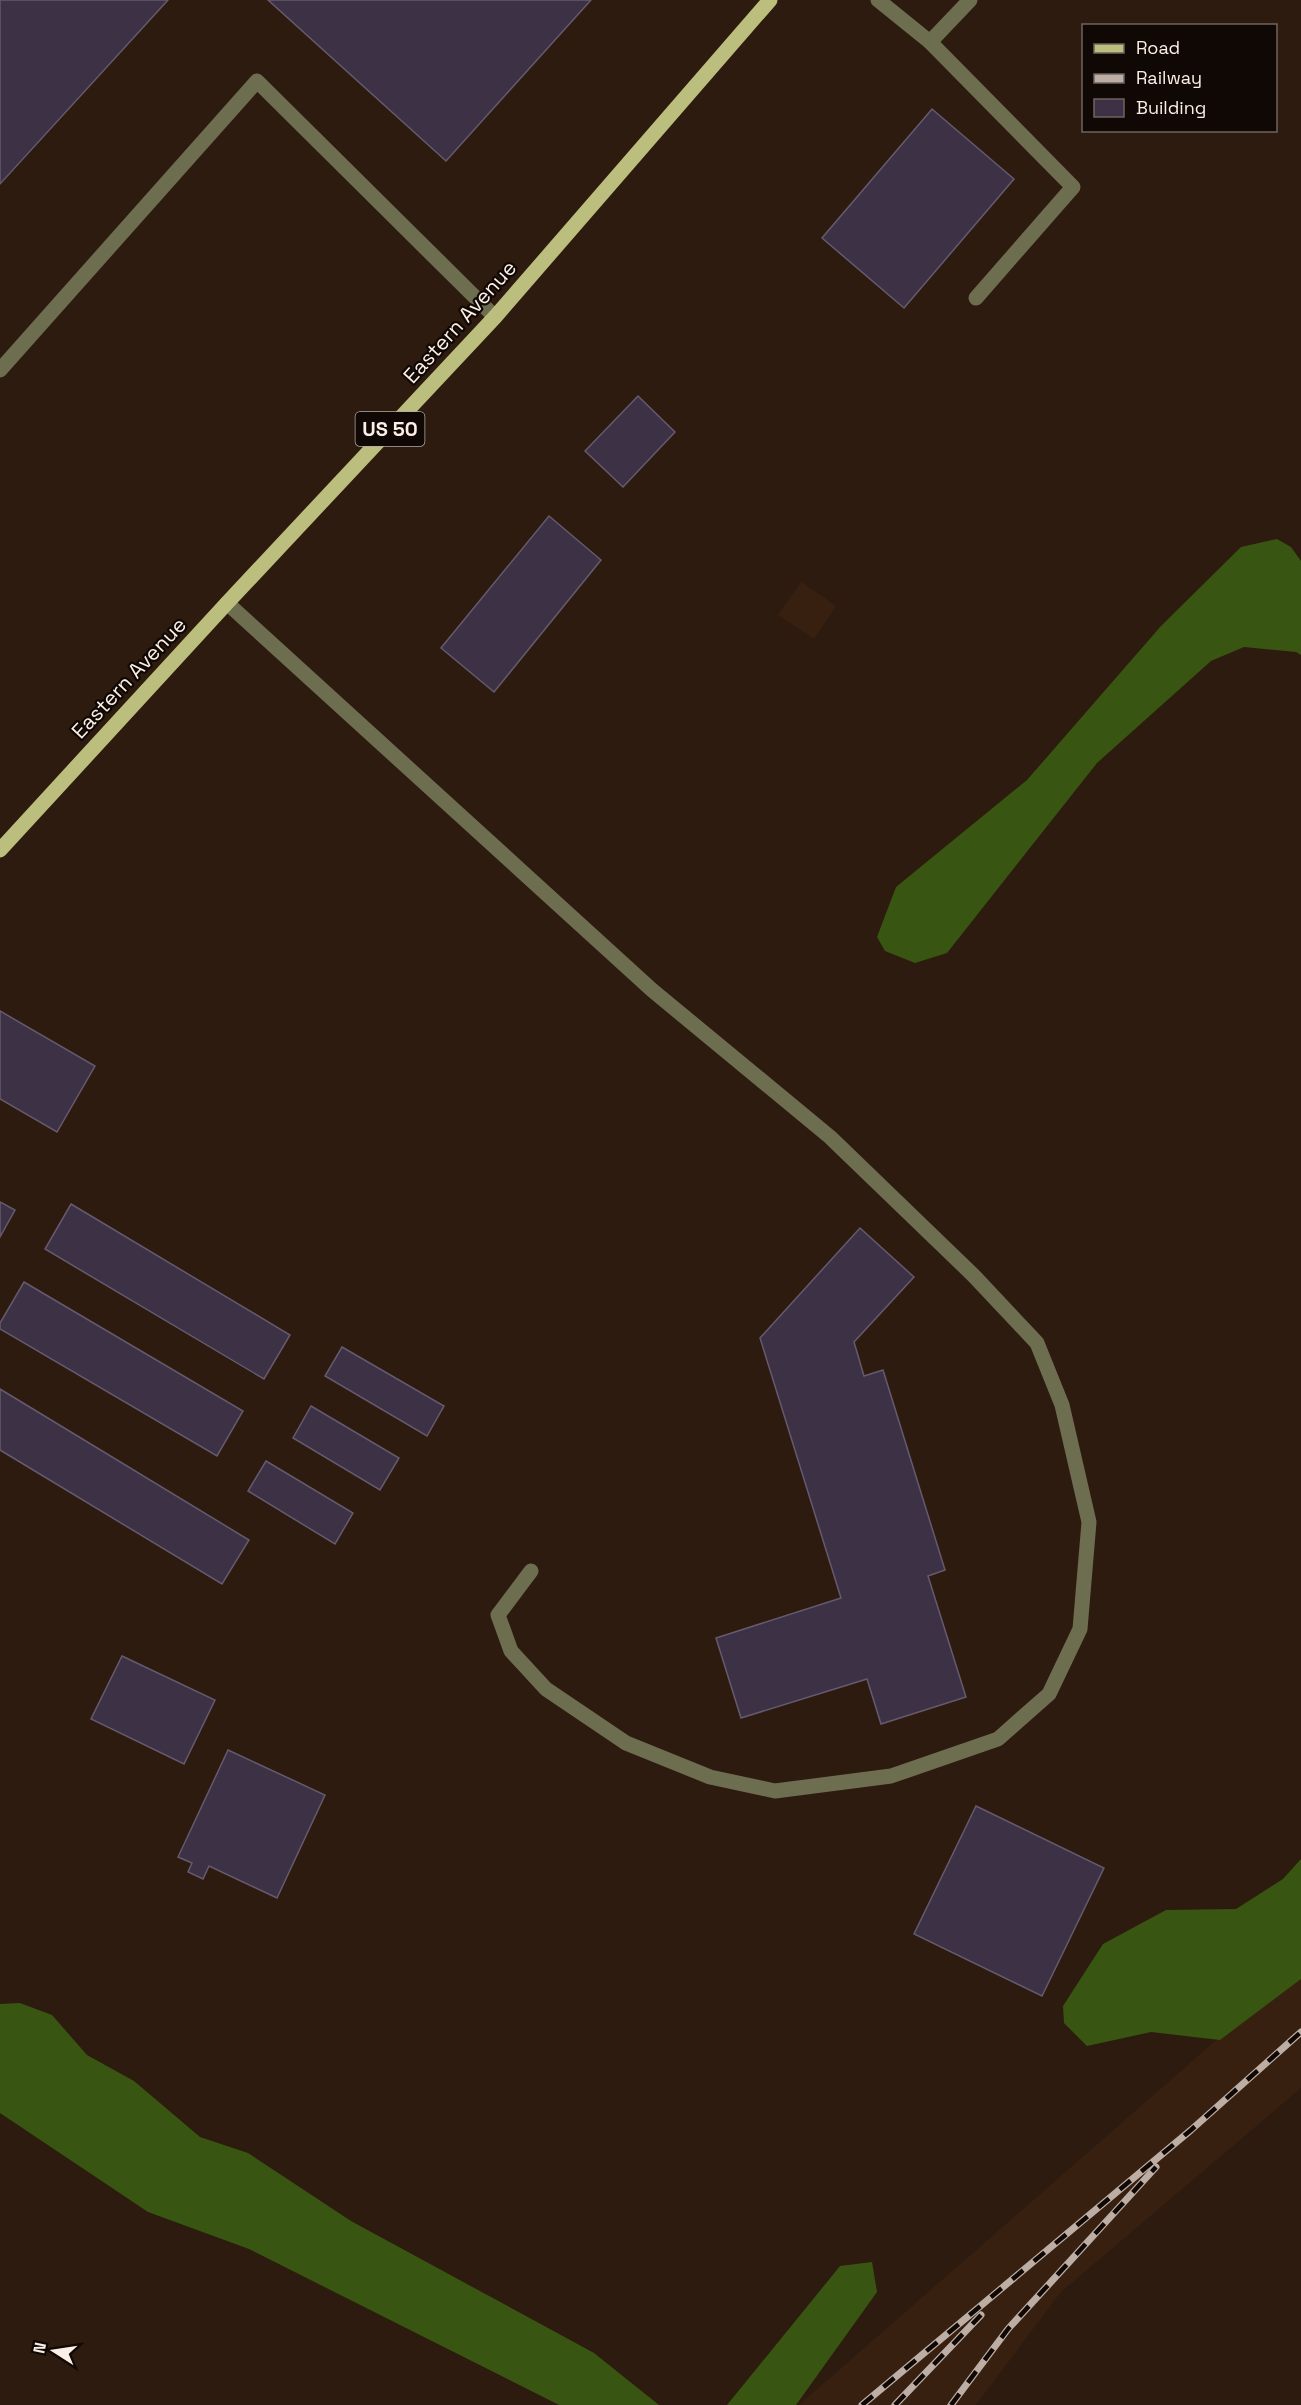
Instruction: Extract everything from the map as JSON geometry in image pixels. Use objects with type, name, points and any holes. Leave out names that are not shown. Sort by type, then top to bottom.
[{"type":"main road","name":"Eastern Avenue","points":[[0,850],[495,317],[770,0]]},
{"type":"lane","points":[[878,0],[930,42],[1073,188],[976,298]]},
{"type":"lane","points":[[930,42],[970,0]]},
{"type":"lane","points":[[0,370],[257,81],[495,317]]},
{"type":"lane","points":[[227,603],[652,990],[830,1137],[974,1276],[1037,1343],[1062,1405],[1089,1522],[1080,1629],[1049,1694],[998,1738],[891,1776],[775,1791],[710,1777],[626,1743],[546,1689],[512,1651],[498,1615],[531,1571]]},
{"type":"shaded area","points":[[801,582],[836,606],[814,639],[778,615]]},
{"type":"shaded area","points":[[1301,1966],[1301,2088],[1061,2292],[976,2405],[799,2405]]},
{"type":"green space","points":[[1277,539],[1291,547],[1301,561],[1301,655],[1296,652],[1244,647],[1211,661],[1097,763],[947,953],[915,963],[885,951],[877,937],[896,887],[1027,780],[1161,626],[1241,547]]},
{"type":"green space","points":[[1301,1859],[1301,1979],[1220,2040],[1151,2032],[1087,2046],[1064,2023],[1063,2006],[1103,1944],[1166,1910],[1236,1909],[1283,1879]]},
{"type":"green space","points":[[20,2003],[52,2015],[87,2055],[134,2081],[200,2137],[248,2153],[351,2221],[594,2353],[659,2405],[559,2405],[249,2249],[148,2212],[0,2113],[0,2004]]},
{"type":"green space","points":[[872,2262],[877,2292],[796,2405],[727,2405],[840,2266]]},
{"type":"building","points":[[0,0],[168,0],[0,184]]},
{"type":"building","points":[[268,0],[591,0],[446,161]]},
{"type":"building","points":[[932,109],[1014,179],[904,308],[822,238]]},
{"type":"building","points":[[638,396],[675,432],[623,487],[585,451]]},
{"type":"building","points":[[549,516],[601,560],[494,692],[441,648]]},
{"type":"building","points":[[0,1011],[95,1066],[57,1132],[0,1099]]},
{"type":"building","points":[[0,1202],[15,1210],[0,1237]]},
{"type":"building","points":[[71,1204],[290,1335],[264,1379],[45,1249]]},
{"type":"building","points":[[860,1228],[914,1277],[854,1342],[864,1376],[883,1370],[945,1570],[928,1576],[966,1697],[881,1724],[867,1679],[741,1718],[716,1638],[841,1598],[760,1338]]},
{"type":"building","points":[[24,1282],[243,1411],[217,1456],[0,1329],[0,1323]]},
{"type":"building","points":[[342,1347],[444,1406],[427,1436],[325,1376]]},
{"type":"building","points":[[0,1389],[249,1540],[222,1584],[0,1450]]},
{"type":"building","points":[[311,1406],[399,1458],[380,1490],[293,1438]]},
{"type":"building","points":[[266,1461],[353,1513],[335,1544],[248,1491]]},
{"type":"building","points":[[122,1656],[215,1700],[184,1764],[91,1719]]},
{"type":"building","points":[[228,1750],[325,1795],[277,1898],[209,1866],[203,1879],[188,1872],[192,1863],[178,1857]]},
{"type":"building","points":[[976,1806],[1104,1868],[1042,1996],[914,1934]]},
{"type":"railway","points":[[862,2405],[1191,2130],[1301,2032]]},
{"type":"railway","points":[[951,2405],[1008,2329],[1156,2167]]},
{"type":"railway","points":[[895,2405],[981,2315]]}]
